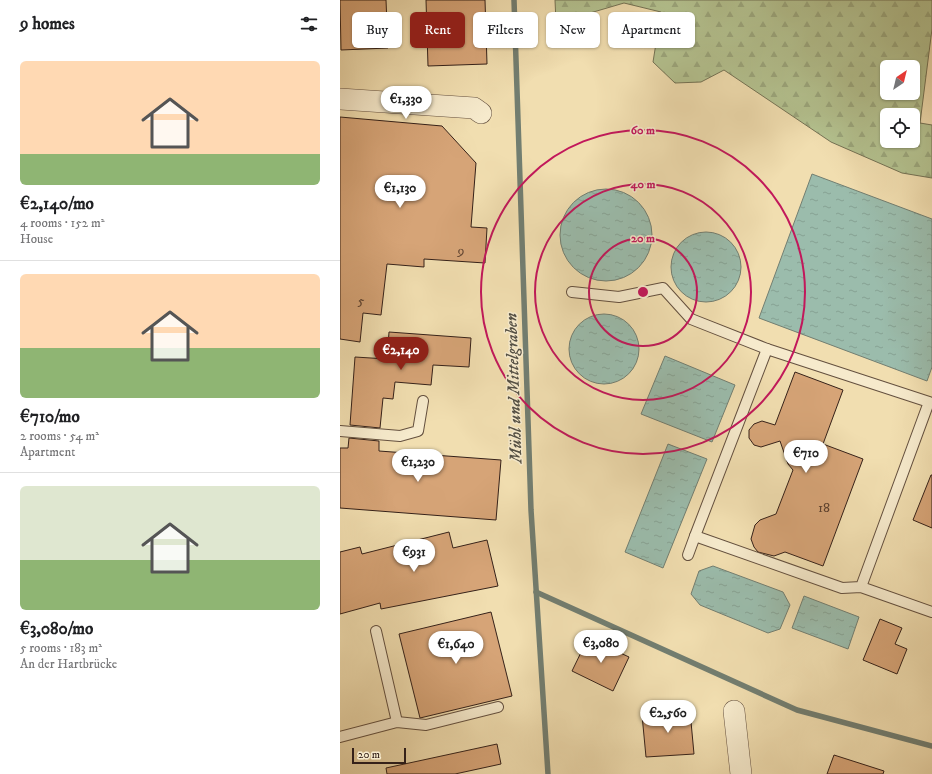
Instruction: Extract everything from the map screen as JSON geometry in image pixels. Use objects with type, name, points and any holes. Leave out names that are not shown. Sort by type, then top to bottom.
[{"type":"street","points":[[340,98],[474,108],[481,112]]},
{"type":"street","points":[[734,711],[741,774]]},
{"type":"lane","points":[[572,292],[618,297],[664,288],[691,319],[767,349],[930,400],[862,587]]},
{"type":"lane","points":[[688,555],[767,349]]},
{"type":"lane","points":[[340,431],[400,436],[418,431],[423,401]]},
{"type":"lane","points":[[695,536],[842,588],[862,587],[932,612]]},
{"type":"lane","points":[[376,631],[397,722]]},
{"type":"lane","points":[[340,737],[397,722],[426,725],[498,707]]},
{"type":"green space","points":[[555,0],[932,0],[932,29],[920,123],[932,125],[932,178],[902,173],[831,142],[724,70],[701,82],[675,83],[653,62],[655,48],[695,48],[695,12],[661,12],[624,3],[593,12],[556,12]]},
{"type":"water","points":[[812,174],[932,219],[932,367],[927,381],[759,318]]},
{"type":"water","points":[[606,189],[623,193],[638,203],[648,218],[652,235],[648,252],[638,267],[623,277],[606,281],[589,277],[574,267],[564,252],[560,235],[564,218],[574,203],[589,193]]},
{"type":"water","points":[[699,232],[713,232],[726,238],[735,247],[739,253],[741,267],[739,281],[731,292],[720,300],[713,302],[699,302],[692,300],[681,292],[673,281],[671,274],[671,260],[673,253],[681,242],[692,234]]},
{"type":"water","points":[[597,314],[611,314],[624,320],[633,329],[637,335],[639,349],[637,363],[629,374],[618,382],[611,384],[597,384],[590,382],[579,374],[571,363],[569,356],[569,342],[571,335],[579,324],[590,316]]},
{"type":"water","points":[[665,356],[735,385],[712,442],[641,414]]},
{"type":"water","points":[[668,444],[707,459],[663,568],[625,552]]},
{"type":"water","points":[[713,566],[783,592],[790,605],[780,629],[768,633],[700,605],[691,594],[699,571]]},
{"type":"water","points":[[804,596],[859,617],[848,649],[792,628]]},
{"type":"building","points":[[340,0],[386,0],[386,12],[352,12],[352,48],[388,48],[341,50]]},
{"type":"building","points":[[426,0],[485,0],[485,12],[473,12],[473,48],[486,48],[487,64],[428,66],[427,48],[465,48],[465,12],[426,12]]},
{"type":"building","points":[[340,117],[442,126],[476,163],[471,227],[487,228],[485,263],[424,259],[424,267],[387,264],[381,315],[363,313],[360,342],[340,339]]},
{"type":"building","points":[[389,332],[471,338],[469,367],[433,365],[431,385],[395,382],[393,399],[383,398],[380,428],[350,425],[355,357],[387,359]]},
{"type":"building","points":[[795,372],[843,390],[823,444],[863,459],[823,566],[785,552],[774,556],[758,552],[751,539],[755,525],[760,520],[776,514],[793,470],[788,464],[780,441],[761,447],[754,445],[749,438],[749,430],[754,424],[762,421],[775,425]]},
{"type":"building","points":[[349,438],[379,441],[379,451],[501,460],[496,520],[340,508],[340,448],[348,448]]},
{"type":"building","points":[[932,475],[932,528],[913,520]]},
{"type":"building","points":[[449,532],[453,548],[487,540],[498,586],[381,609],[380,603],[340,614],[340,552],[360,547],[362,554]]},
{"type":"building","points":[[491,612],[512,696],[420,718],[399,634]]},
{"type":"building","points":[[880,619],[902,628],[895,644],[907,649],[897,674],[863,660]]},
{"type":"building","points":[[588,638],[629,657],[613,691],[572,671]]},
{"type":"building","points":[[690,711],[694,754],[646,757],[642,715]]},
{"type":"building","points":[[497,744],[501,764],[455,774],[387,774],[386,768]]},
{"type":"building","points":[[834,755],[884,771],[883,774],[827,774]]},
{"type":"waterway","name":"Mühl und Mittelgraben","points":[[514,0],[531,510],[548,774]]},
{"type":"waterway","points":[[536,592],[797,710],[932,746]]}]
